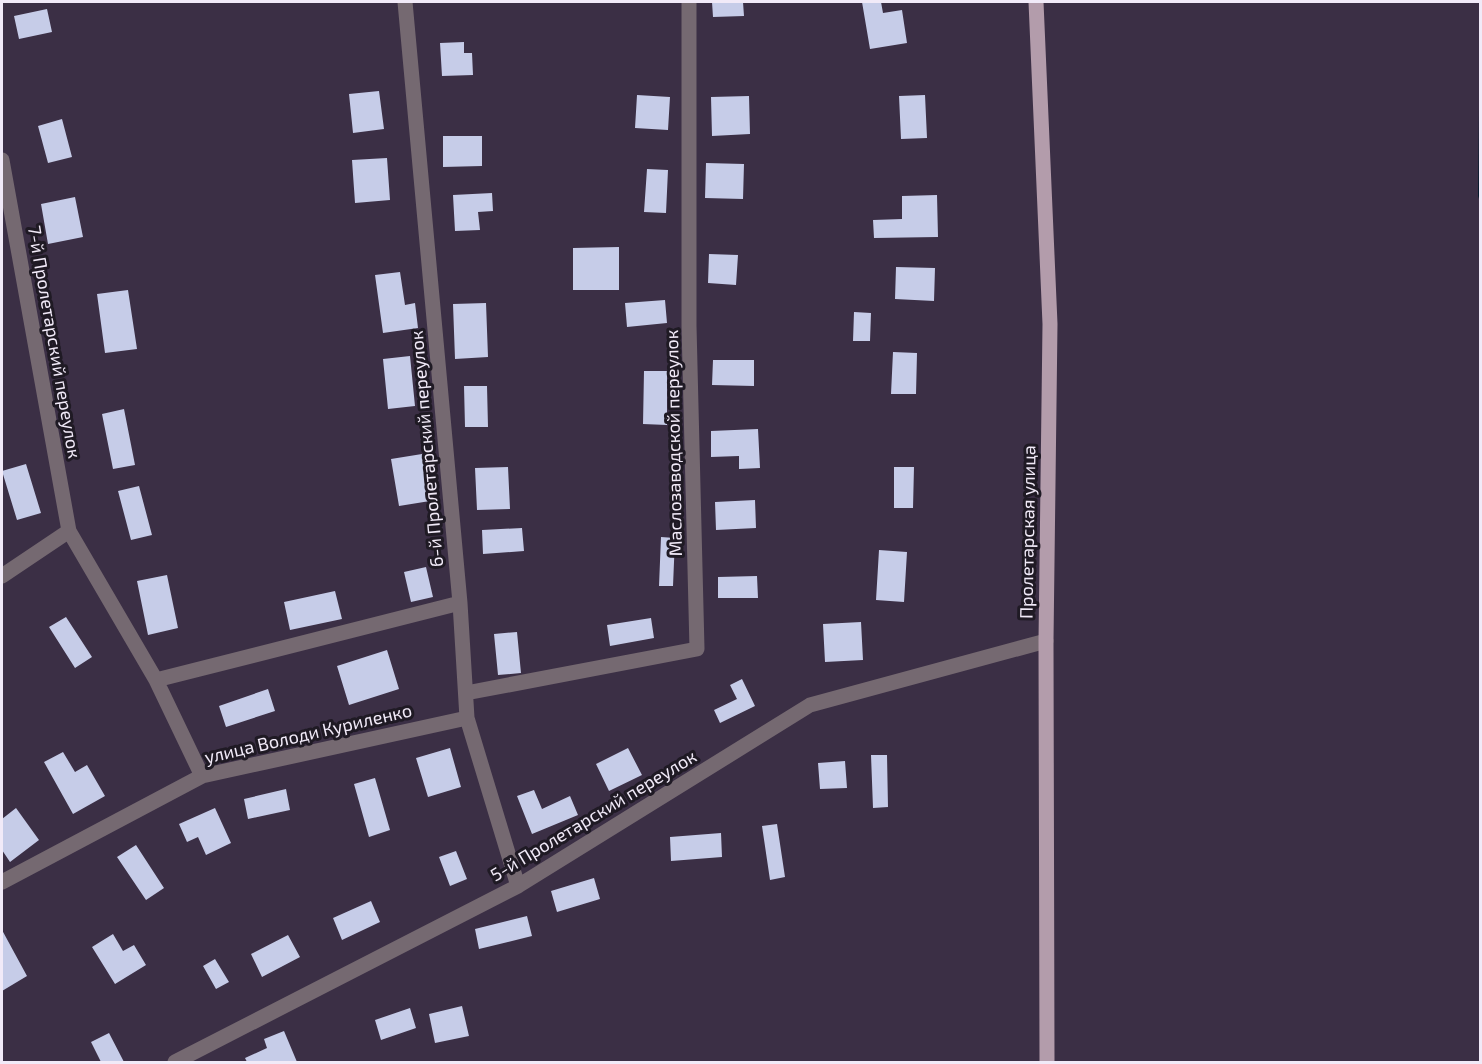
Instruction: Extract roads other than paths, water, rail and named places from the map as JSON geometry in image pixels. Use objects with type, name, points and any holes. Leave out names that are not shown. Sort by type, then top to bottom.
[{"type":"main road","name":"Пролетарская улица","points":[[1036,2],[1050,324],[1046,641],[1047,1062]]},
{"type":"street","name":"6-й Пролетарский переулок","points":[[405,2],[460,603],[467,718],[518,886]]},
{"type":"street","name":"Маслозаводской переулок","points":[[465,693],[697,649],[689,326],[690,2]]},
{"type":"street","name":"7-й Пролетарский переулок","points":[[2,160],[69,531],[156,680],[202,776]]},
{"type":"street","points":[[2,576],[69,531]]},
{"type":"street","points":[[156,680],[460,603]]},
{"type":"street","name":"5-й Пролетарский переулок","points":[[175,1062],[518,886],[810,705],[1046,641]]},
{"type":"street","name":"улица Володи Куриленко","points":[[2,882],[202,776],[467,718]]},
{"type":"water","points":[[1480,20],[1480,202],[1478,196]]}]
